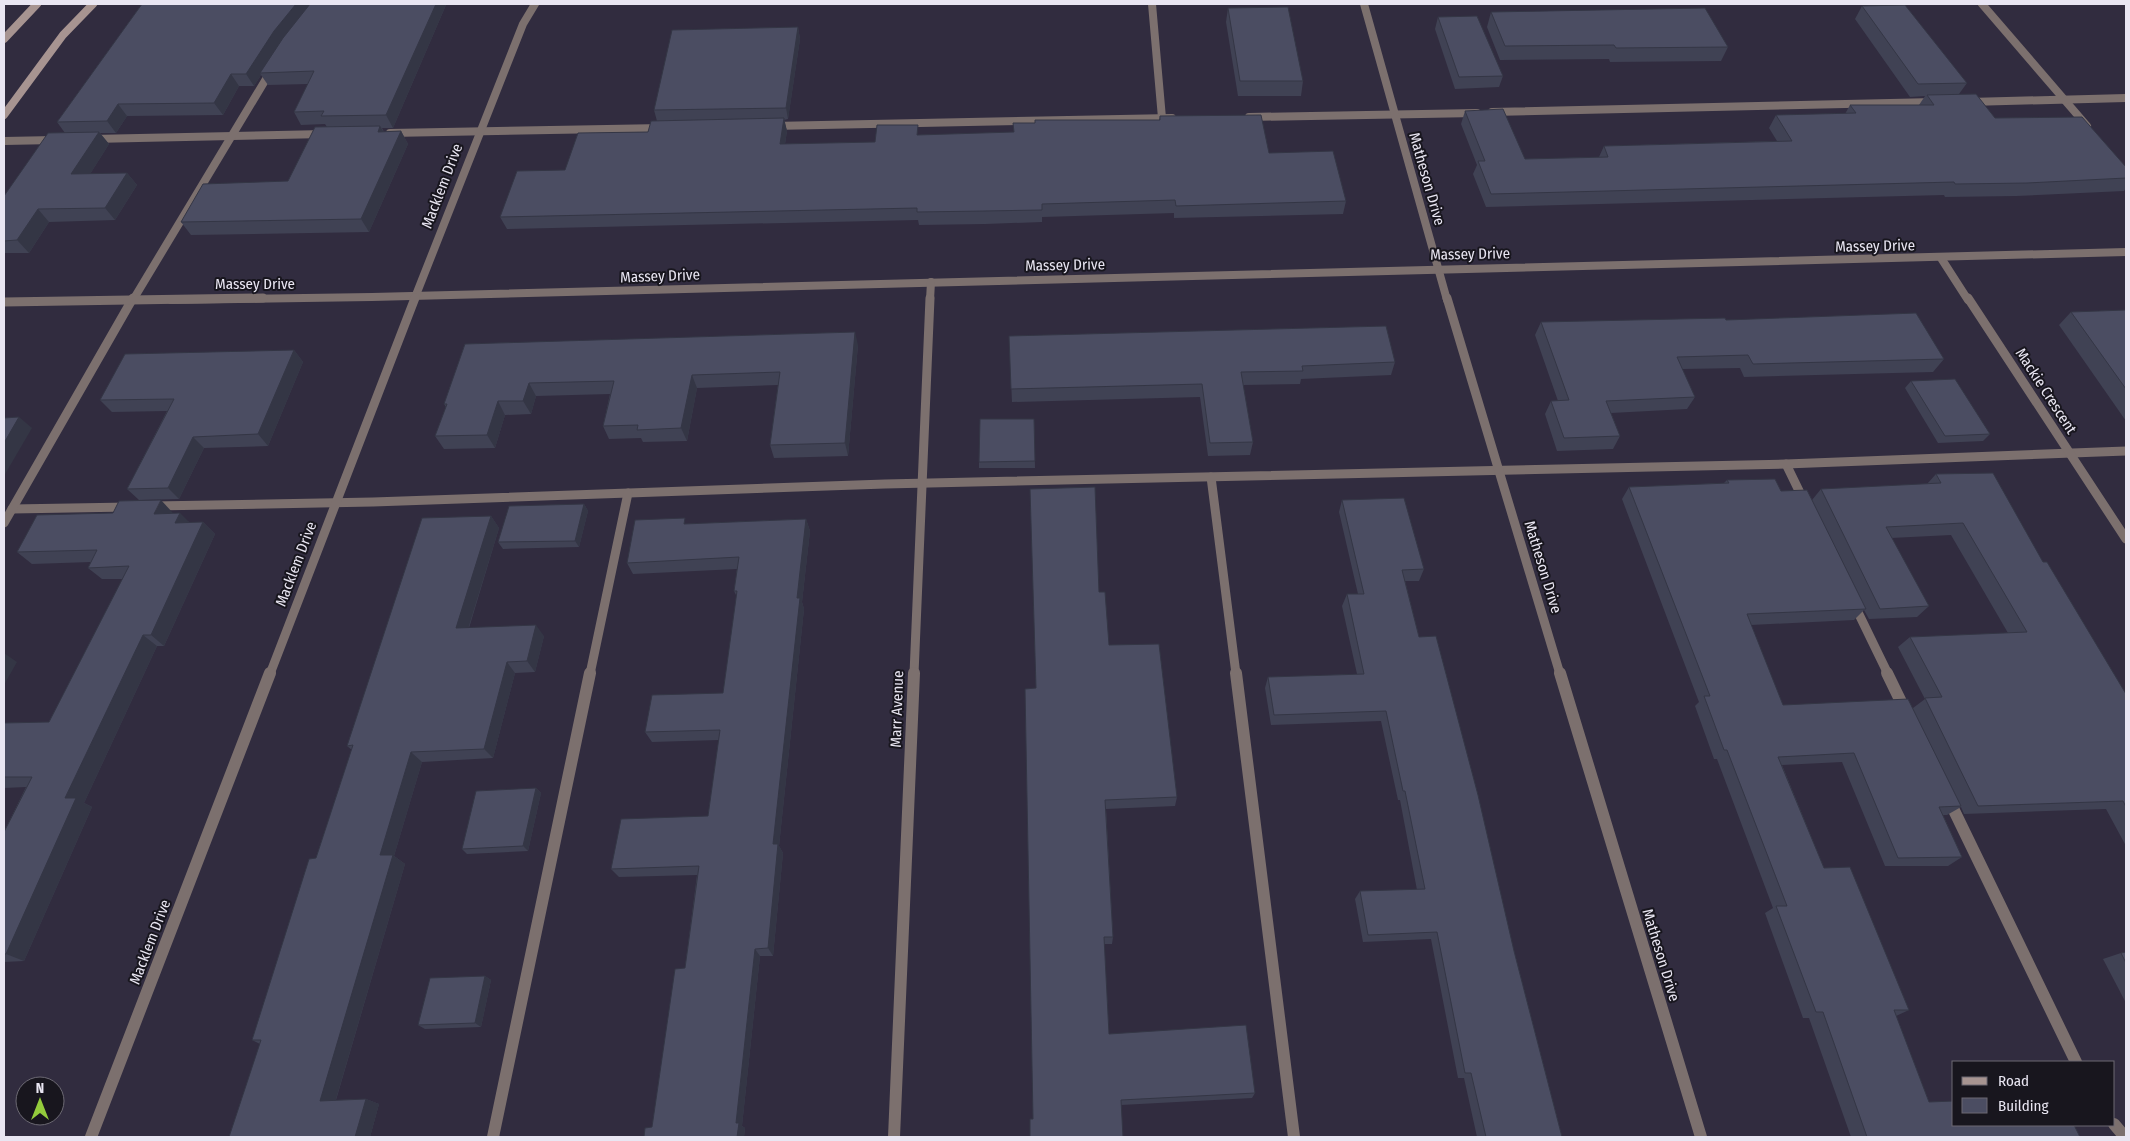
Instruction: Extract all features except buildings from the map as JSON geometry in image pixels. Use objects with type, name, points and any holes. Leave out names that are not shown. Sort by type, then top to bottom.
[{"type":"main road","points":[[4,39],[37,4]]},
{"type":"main road","points":[[4,115],[63,35],[93,4]]},
{"type":"street","name":"Macklem Drive","points":[[91,1137],[479,132],[523,24],[535,4]]},
{"type":"street","points":[[1152,4],[1162,118]]},
{"type":"street","name":"Matheson Drive","points":[[1364,4],[1393,114],[1438,269],[1701,1137]]},
{"type":"street","points":[[1982,4],[2096,136]]},
{"type":"street","points":[[4,523],[133,299],[278,59]]},
{"type":"street","points":[[1956,102],[2126,98]]},
{"type":"street","points":[[1239,117],[1946,102]]},
{"type":"street","points":[[766,126],[1181,118]]},
{"type":"street","points":[[379,134],[676,128]]},
{"type":"street","points":[[84,139],[330,134]]},
{"type":"street","points":[[4,142],[65,140]]},
{"type":"street","name":"Massey Drive","points":[[4,302],[416,296],[2126,252]]},
{"type":"street","name":"Mackie Crescent","points":[[1941,258],[2126,539]]},
{"type":"street","name":"Marr Avenue","points":[[894,1137],[931,282]]},
{"type":"street","points":[[12,509],[335,503],[922,483],[1786,464],[2126,452]]},
{"type":"street","points":[[1786,464],[1808,508]]},
{"type":"street","points":[[1211,477],[1294,1137]]},
{"type":"street","points":[[492,1137],[628,493]]},
{"type":"street","points":[[1851,598],[1912,723]]},
{"type":"street","points":[[1942,785],[2076,1061]]},
{"type":"street","points":[[2115,1125],[2125,1137]]}]
